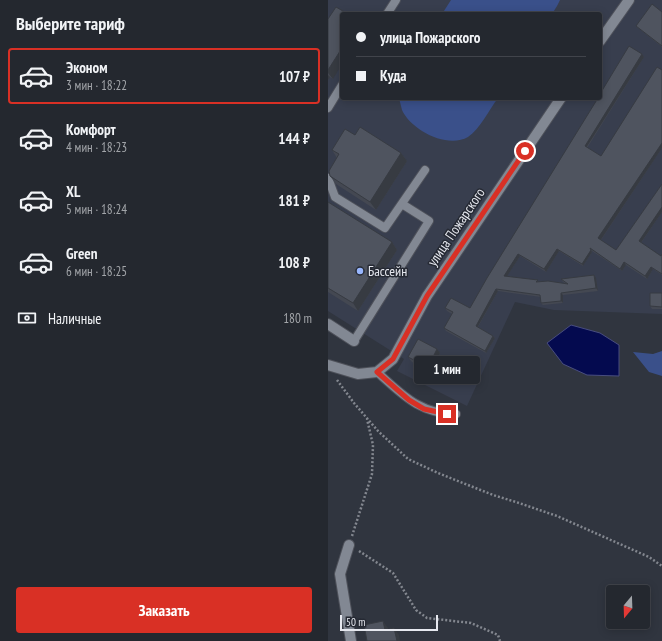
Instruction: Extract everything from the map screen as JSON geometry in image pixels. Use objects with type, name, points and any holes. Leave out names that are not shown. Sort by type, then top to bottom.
[{"type":"street","points":[[602,38],[629,0]]},
{"type":"street","name":"улица Пожарского","points":[[377,372],[393,359],[427,296],[560,100]]},
{"type":"street","points":[[328,324],[354,341]]},
{"type":"street","points":[[328,365],[358,374],[377,372]]},
{"type":"street","points":[[349,545],[340,574],[351,641]]},
{"type":"lane","points":[[388,12],[396,0]]},
{"type":"lane","points":[[328,108],[340,89]]},
{"type":"lane","points":[[328,178],[335,197],[385,228],[425,170]]},
{"type":"lane","points":[[354,341],[429,221],[402,204]]},
{"type":"lane","points":[[377,372],[409,400],[424,409],[447,414],[456,414]]},
{"type":"path","points":[[332,375],[378,431],[408,459],[493,495],[557,516],[649,557],[662,566]]},
{"type":"path","points":[[366,417],[373,445],[372,474],[349,545],[393,573],[416,610],[427,618],[471,623],[498,635],[500,641]]},
{"type":"shaded area","points":[[328,0],[662,0],[662,314],[554,310],[515,302],[467,406],[397,371],[404,359],[328,311]]},
{"type":"shaded area","points":[[451,0],[560,0],[553,12],[443,12]]},
{"type":"shaded area","points":[[400,100],[497,100],[472,134],[460,140],[450,141],[430,136],[413,124],[402,110]]},
{"type":"shaded area","points":[[571,325],[600,333],[619,345],[619,376],[587,375],[563,364],[547,343]]},
{"type":"shaded area","points":[[662,351],[662,376],[649,372],[633,352],[653,354]]},
{"type":"building","points":[[652,4],[662,12],[662,46],[636,26]]},
{"type":"building","points":[[336,7],[345,12],[340,12],[340,51],[328,70],[328,19]]},
{"type":"building","points":[[629,46],[642,54],[585,146],[601,156],[657,67],[662,70],[662,143],[598,238],[616,250],[662,184],[662,207],[639,241],[661,256],[662,254],[662,274],[651,267],[645,276],[624,262],[620,269],[590,248],[591,250],[582,264],[557,249],[544,269],[518,254],[504,276],[538,280],[536,282],[548,281],[568,284],[561,279],[594,275],[596,288],[561,293],[561,301],[541,303],[540,295],[496,289],[476,326],[493,336],[485,351],[444,328],[453,312],[445,308],[451,298],[470,308],[597,100],[602,100],[602,91]]},
{"type":"building","points":[[360,127],[401,153],[370,202],[330,176],[329,171],[339,154],[332,150],[345,129],[355,135]]},
{"type":"building","points":[[328,202],[392,242],[353,303],[328,288]]},
{"type":"building","points":[[650,293],[662,293],[662,307],[650,306]]},
{"type":"building","points":[[418,339],[437,349],[428,367],[408,357]]},
{"type":"building","points":[[383,621],[385,630],[394,628],[397,641],[367,641],[364,625]]},
{"type":"place","name":"Бассейн","points":[[360,271]]},
{"type":"route","points":[[447,414],[424,409],[409,400],[377,372],[393,359],[427,296],[525,151]]}]
